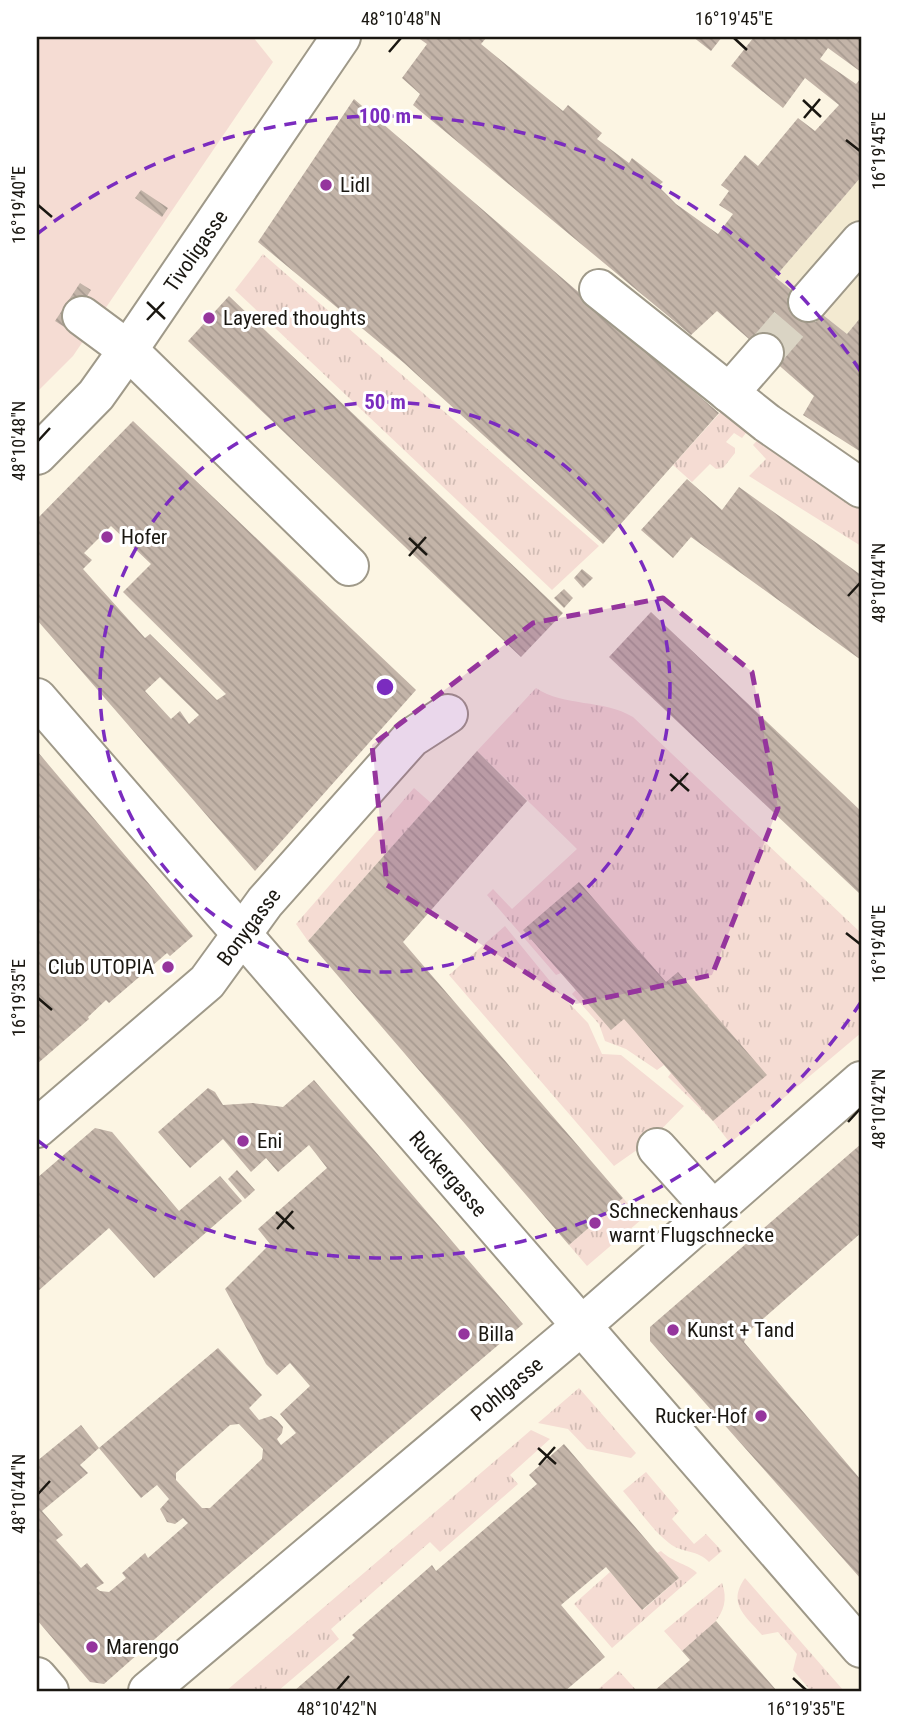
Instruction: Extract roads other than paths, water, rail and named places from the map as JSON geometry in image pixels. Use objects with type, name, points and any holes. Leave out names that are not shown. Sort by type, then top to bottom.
[{"type":"street","name":"Tivoligasse","points":[[37,455],[96,395],[341,37]]},
{"type":"street","points":[[808,302],[861,241]]},
{"type":"street","points":[[599,289],[767,423],[861,488]]},
{"type":"street","points":[[82,316],[128,350],[349,566]]},
{"type":"street","points":[[729,393],[764,352]]},
{"type":"street","name":"Ruckergasse","points":[[37,698],[861,1648]]},
{"type":"street","name":"Bonygasse","points":[[37,1128],[207,982],[265,902],[411,738],[448,714]]},
{"type":"street","name":"Pohlgasse","points":[[148,1691],[580,1327],[861,1081]]},
{"type":"street","points":[[657,1147],[713,1210]]},
{"type":"street","points":[[37,1677],[49,1691]]},
{"type":"tunnel","points":[[764,353],[808,302]]},
{"type":"place","name":"Lidl","points":[[326,185]]},
{"type":"place","name":"Layered thoughts","points":[[209,318]]},
{"type":"place","name":"Hofer","points":[[107,537]]},
{"type":"place","name":"Club UTOPIA","points":[[168,967]]},
{"type":"place","name":"Eni","points":[[243,1141]]},
{"type":"place","name":"Schneckenhaus warnt Flugschnecke","points":[[595,1223]]},
{"type":"place","name":"Kunst + Tand","points":[[673,1330]]},
{"type":"place","name":"Billa","points":[[464,1334]]},
{"type":"place","name":"Rucker-Hof","points":[[761,1416]]},
{"type":"place","name":"Marengo","points":[[92,1647]]}]
